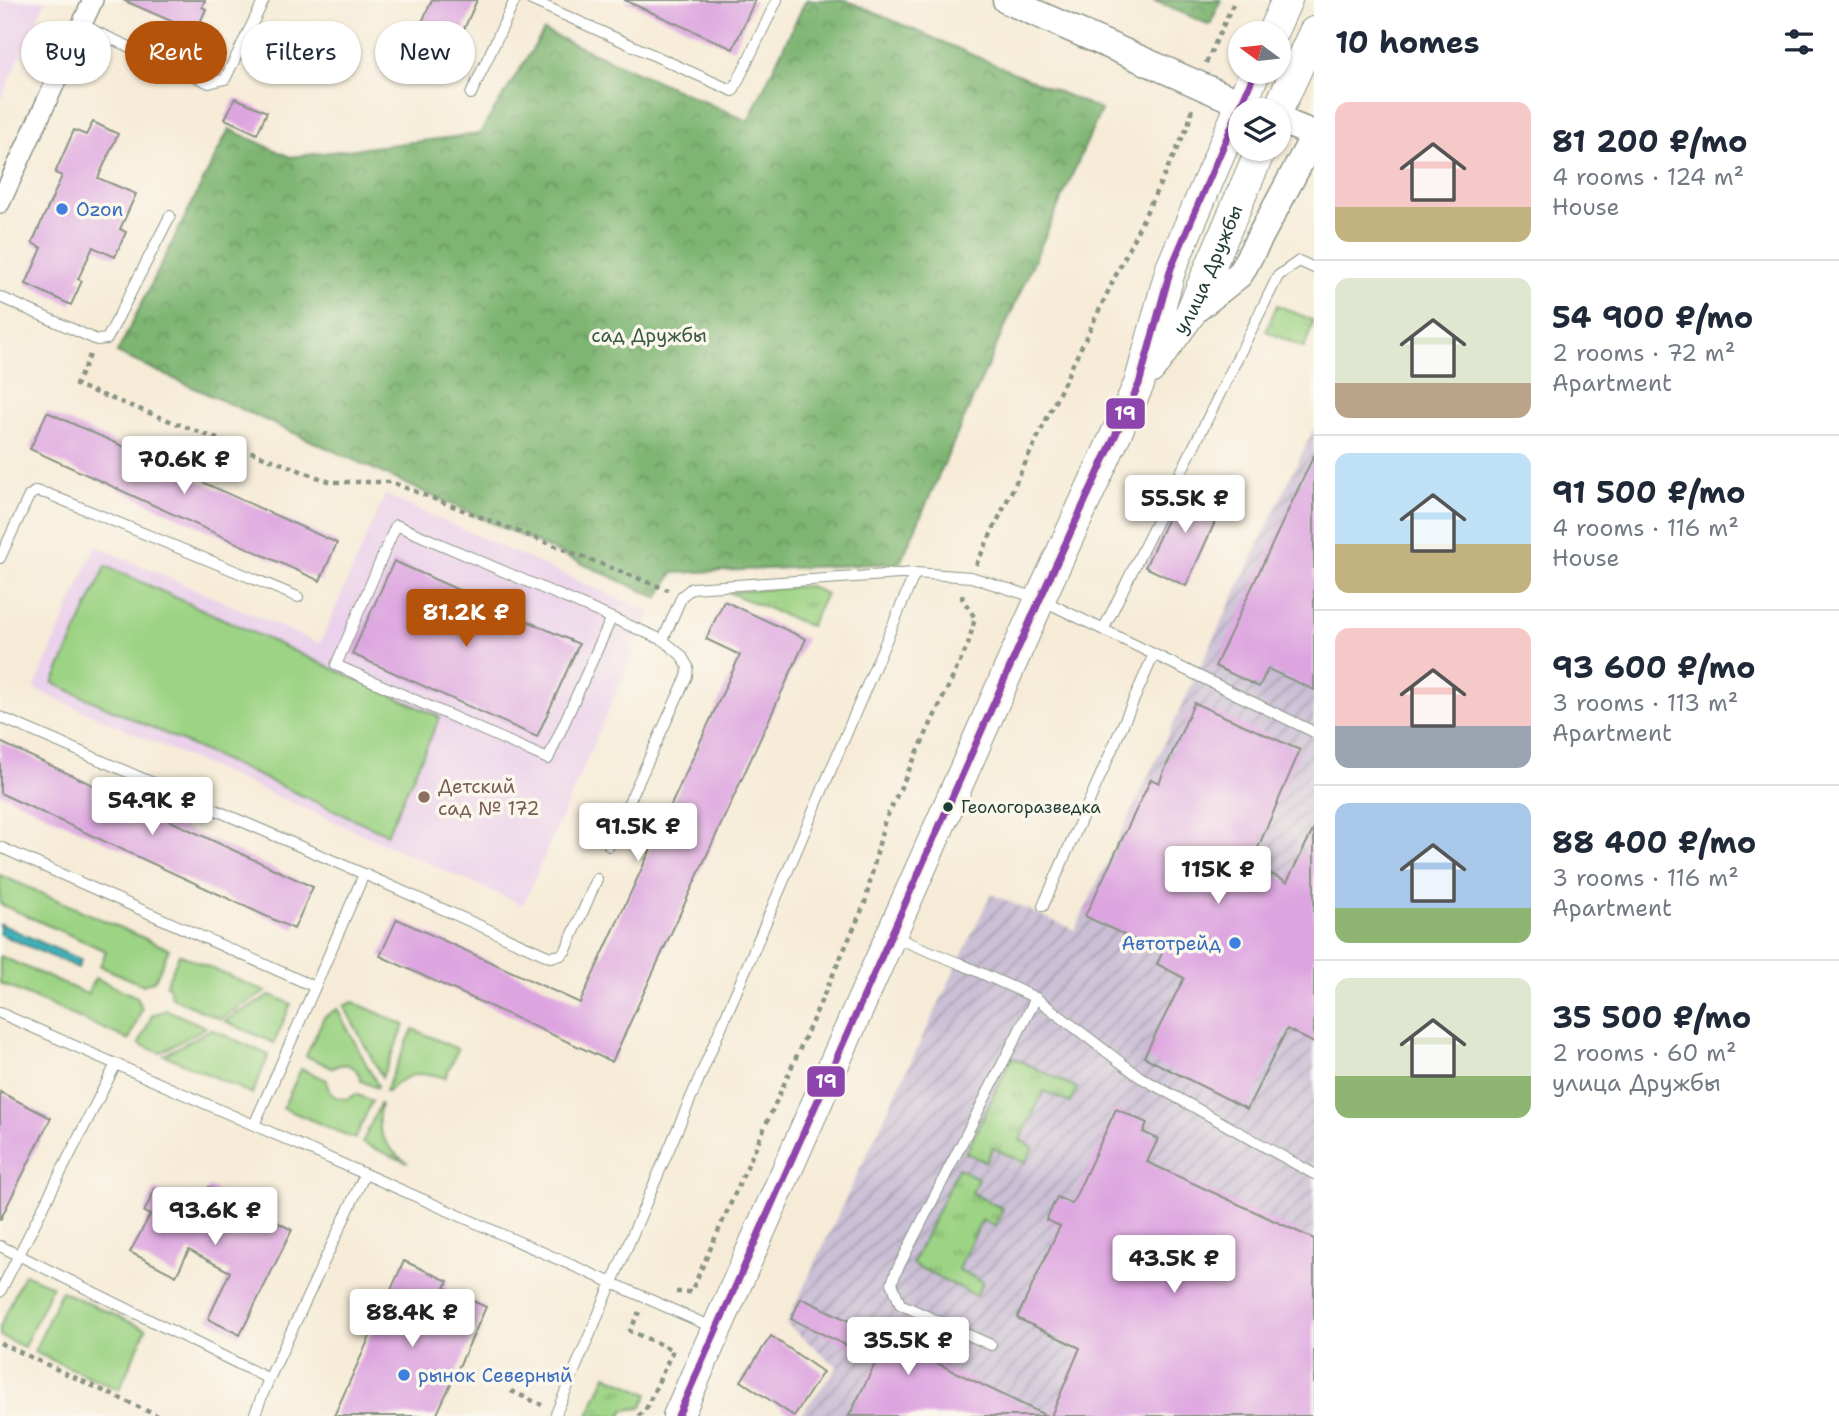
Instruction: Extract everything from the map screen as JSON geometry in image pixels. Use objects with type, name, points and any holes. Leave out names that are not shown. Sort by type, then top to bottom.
[{"type":"main road","points":[[1006,0],[1228,98]]},
{"type":"main road","points":[[1277,21],[1287,0]]},
{"type":"main road","points":[[1284,98],[1314,32]]},
{"type":"main road","points":[[1190,314],[1240,274],[1314,135],[1291,125]]},
{"type":"main road","name":"улица Дружбы","points":[[678,1416],[1040,599],[1139,384],[1171,268],[1228,149]]},
{"type":"main road","name":"улица Дружбы","points":[[1139,384],[1190,314],[1256,161]]},
{"type":"street","points":[[83,21],[93,0]]},
{"type":"street","points":[[0,203],[54,84]]},
{"type":"lane","points":[[111,39],[209,83],[219,82],[225,79],[264,0]]},
{"type":"lane","points":[[471,94],[515,0]]},
{"type":"lane","points":[[531,0],[733,91],[777,0]]},
{"type":"lane","points":[[0,297],[97,340],[107,339],[170,216]]},
{"type":"lane","points":[[1104,628],[1278,276],[1300,261],[1314,268]]},
{"type":"lane","points":[[0,558],[29,496],[36,491],[298,597]]},
{"type":"lane","points":[[609,846],[687,676],[688,667],[681,655],[663,640],[396,526],[336,664],[548,759],[611,619]]},
{"type":"lane","points":[[556,1414],[915,573]]},
{"type":"lane","points":[[663,640],[682,596],[692,588],[915,573],[971,577],[1040,599],[1314,732]]},
{"type":"lane","points":[[1043,906],[1154,654]]},
{"type":"lane","points":[[0,717],[550,957],[561,955],[566,950],[597,879]]},
{"type":"lane","points":[[0,847],[315,987]]},
{"type":"lane","points":[[254,1125],[364,874]]},
{"type":"lane","points":[[891,936],[1037,998],[1140,1077],[1314,1174]]},
{"type":"lane","points":[[991,1345],[900,1304],[892,1283],[895,1272],[1037,998]]},
{"type":"lane","points":[[0,1013],[718,1329]]},
{"type":"lane","points":[[0,1292],[116,1064]]},
{"type":"lane","points":[[254,1416],[365,1174]]},
{"type":"lane","points":[[0,1246],[269,1379]]},
{"type":"path","points":[[638,1416],[645,1411],[673,1350],[630,1331],[648,1291],[691,1292],[865,903],[884,823],[968,645],[975,618],[961,597],[1188,126],[1197,84],[1235,0]]},
{"type":"path","points":[[97,340],[76,386],[330,482],[391,482],[682,596]]},
{"type":"path","points":[[0,1343],[158,1416]]},
{"type":"path","points":[[511,1391],[556,1414]]},
{"type":"shaded area","points":[[0,0],[46,0],[36,21],[21,21],[21,55],[0,101]]},
{"type":"shaded area","points":[[1314,428],[1314,1416],[799,1416],[838,1367],[786,1324],[991,894],[1075,930]]},
{"type":"shaded area","name":"Детский сад № 172","points":[[385,495],[651,613],[523,905],[34,689],[96,546],[320,644]]},
{"type":"green space","name":"сад Дружбы","points":[[806,0],[845,0],[1101,110],[900,563],[673,573],[658,598],[117,353],[229,129],[290,157],[479,134],[544,31],[748,121]]},
{"type":"green space","points":[[1153,0],[1221,0],[1210,25]]},
{"type":"green space","points":[[1277,305],[1314,321],[1304,348],[1266,331]]},
{"type":"green space","points":[[106,566],[440,717],[387,834],[53,683]]},
{"type":"green space","points":[[809,586],[826,594],[810,626],[728,592]]},
{"type":"green space","points":[[0,875],[169,949],[155,980],[143,985],[100,966],[106,951],[0,904]]},
{"type":"green space","points":[[179,954],[266,992],[220,1019],[172,998],[166,984]]},
{"type":"green space","points":[[0,956],[87,994],[95,978],[137,997],[142,1009],[129,1040],[0,983]]},
{"type":"green space","points":[[271,995],[291,1004],[274,1043],[224,1021]]},
{"type":"green space","points":[[353,1002],[405,1025],[382,1077],[344,1006]]},
{"type":"green space","points":[[337,1009],[377,1088],[361,1081],[351,1066],[333,1068],[306,1056],[324,1017]]},
{"type":"green space","points":[[167,1010],[206,1027],[160,1053],[139,1044],[152,1015]]},
{"type":"green space","points":[[211,1029],[269,1055],[252,1094],[164,1055]]},
{"type":"green space","points":[[413,1029],[458,1049],[445,1078],[429,1074],[414,1075],[400,1081],[388,1092],[385,1091]]},
{"type":"green space","points":[[1012,1057],[1077,1088],[1070,1103],[1044,1091],[1020,1140],[1033,1147],[1025,1163],[993,1148],[986,1162],[966,1153]]},
{"type":"green space","points":[[301,1069],[327,1080],[330,1092],[339,1098],[347,1099],[356,1094],[372,1101],[355,1139],[283,1108]]},
{"type":"green space","points":[[380,1104],[380,1131],[388,1146],[408,1163],[362,1143]]},
{"type":"green space","points":[[958,1168],[978,1178],[972,1193],[1003,1209],[995,1226],[982,1220],[958,1269],[983,1282],[976,1296],[912,1264]]},
{"type":"green space","points":[[24,1274],[52,1286],[24,1347],[0,1336],[0,1327]]},
{"type":"green space","points":[[61,1291],[146,1329],[119,1390],[34,1352]]},
{"type":"green space","points":[[606,1375],[648,1394],[641,1408],[624,1410],[621,1416],[588,1416]]},
{"type":"water","points":[[0,924],[81,960],[78,968],[0,934]]},
{"type":"building","points":[[123,0],[205,0],[202,7],[206,9],[201,21],[171,21]]},
{"type":"building","points":[[432,0],[477,0],[468,21],[422,21]]},
{"type":"building","points":[[624,0],[755,0],[733,49]]},
{"type":"building","points":[[235,98],[267,112],[257,134],[225,119]]},
{"type":"building","points":[[93,122],[118,134],[98,178],[136,194],[120,229],[126,232],[115,257],[93,247],[78,279],[82,281],[71,305],[26,284],[42,248],[32,243],[62,176],[55,173],[74,130],[86,135]]},
{"type":"building","points":[[47,412],[337,543],[320,581],[30,449]]},
{"type":"building","points":[[1314,455],[1314,690],[1268,669],[1259,687],[1215,666]]},
{"type":"building","points":[[1184,484],[1224,502],[1186,586],[1145,567]]},
{"type":"building","points":[[394,561],[579,644],[537,737],[352,654]]},
{"type":"building","points":[[724,601],[806,639],[612,1062],[380,956],[397,919],[580,1003],[740,655],[706,639]]},
{"type":"building","points":[[1194,703],[1300,750],[1251,864],[1287,882],[1314,828],[1314,1043],[1287,1029],[1247,1109],[1144,1057],[1184,978],[1157,964],[1162,953],[1085,916],[1151,779],[1159,783]]},
{"type":"building","points":[[0,742],[313,887],[294,929],[0,793]]},
{"type":"building","points":[[0,1092],[51,1118],[0,1220]]},
{"type":"building","points":[[1116,1109],[1147,1123],[1143,1132],[1158,1139],[1147,1162],[1314,1239],[1314,1416],[1051,1416],[1080,1348],[1017,1318],[1060,1226],[1046,1220],[1057,1197],[1072,1204]]},
{"type":"building","points":[[209,1187],[292,1230],[240,1335],[208,1319],[230,1272],[189,1250],[176,1276],[130,1252],[150,1215],[144,1212],[155,1189],[197,1210]]},
{"type":"building","name":"рынок Северный","points":[[404,1261],[448,1281],[445,1288],[486,1307],[474,1334],[436,1416],[334,1416]]},
{"type":"building","points":[[801,1298],[1047,1416],[849,1416],[877,1360],[791,1319]]},
{"type":"building","points":[[771,1336],[823,1372],[794,1416],[741,1381]]},
{"type":"transit line","name":"19","points":[[678,1416],[1040,599],[1139,384],[1171,268],[1250,84]]},
{"type":"place","name":"Ozon","points":[[62,209]]},
{"type":"place","name":"Детский сад № 172","points":[[424,797]]},
{"type":"place","name":"Геологоразведка","points":[[948,807]]},
{"type":"place","name":"Автотрейд","points":[[1235,943]]},
{"type":"place","name":"рынок Северный","points":[[404,1375]]}]
